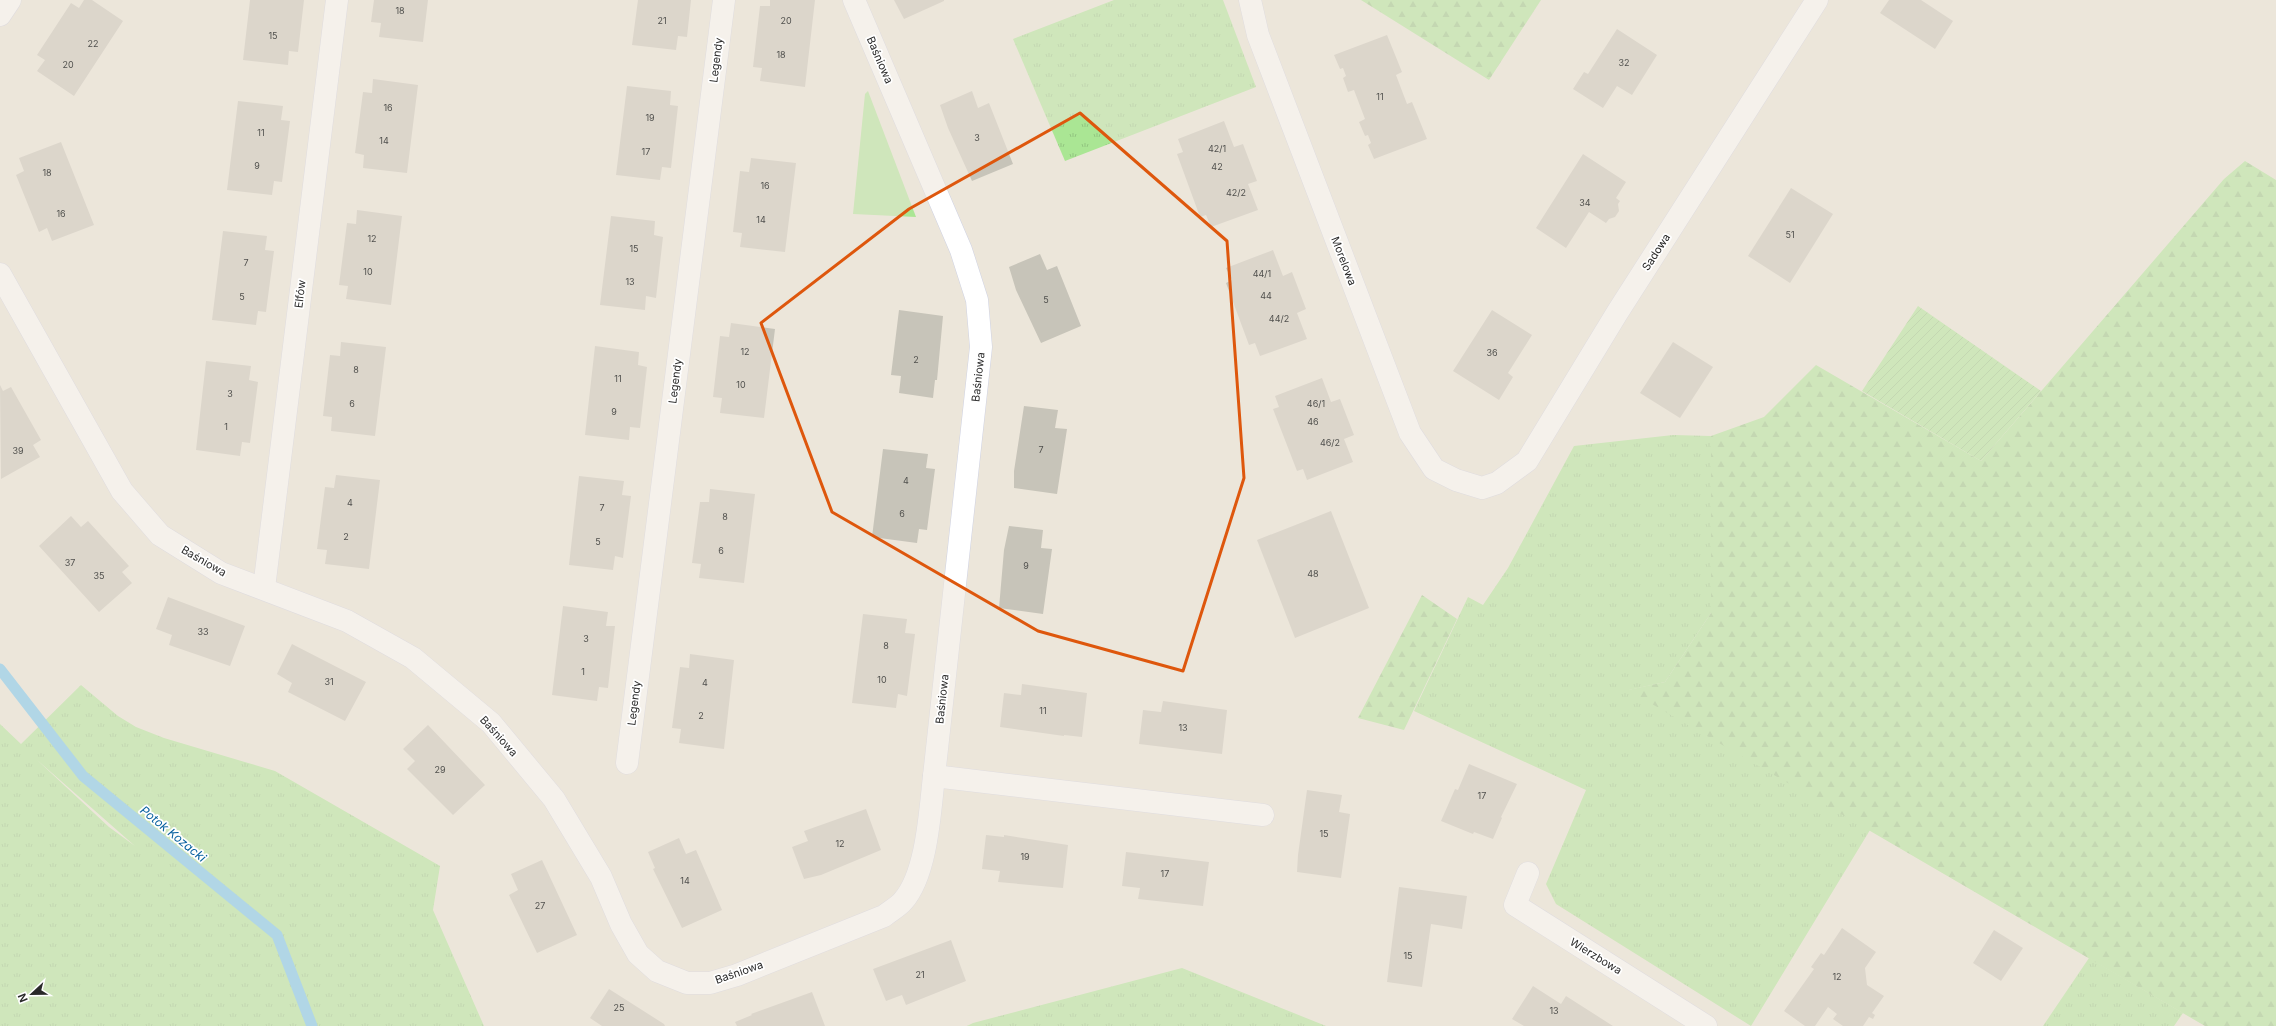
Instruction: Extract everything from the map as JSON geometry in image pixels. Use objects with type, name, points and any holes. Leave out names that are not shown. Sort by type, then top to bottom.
[{"type":"street","points":[[0,15],[10,0]]},
{"type":"street","name":"Elfów","points":[[264,588],[337,0]]},
{"type":"street","name":"Legendy","points":[[627,763],[724,0]]},
{"type":"street","name":"Baśniowa","points":[[0,274],[122,491],[160,535],[221,572],[347,621],[414,658],[491,723],[554,799],[601,877],[621,924],[638,954],[657,971],[687,983],[710,982],[737,975],[884,916],[904,901],[919,872],[927,830],[934,776],[981,347],[977,300],[961,250],[854,0]]},
{"type":"street","name":"Morelowa","points":[[1250,0],[1258,35],[1410,433],[1434,469],[1456,480],[1482,488]]},
{"type":"street","name":"Sadowa","points":[[1482,488],[1497,483],[1527,462],[1617,313],[1817,0]]},
{"type":"street","points":[[934,776],[1263,815]]},
{"type":"street","name":"Wierzbowa","points":[[1528,874],[1515,905],[1706,1026]]},
{"type":"highlighted area","points":[[1080,113],[1227,241],[1244,478],[1183,671],[1038,631],[832,512],[761,323],[909,209]]},
{"type":"green space","points":[[1114,0],[1223,0],[1256,87],[1065,161],[1013,39]]},
{"type":"green space","points":[[1361,0],[1541,0],[1489,80]]},
{"type":"green space","points":[[868,91],[916,217],[853,214],[865,94]]},
{"type":"green space","points":[[2245,161],[2276,180],[2276,1026],[2205,1026],[1628,690],[1665,682],[1711,613],[1711,436],[1764,417],[1816,365],[1981,461],[2224,179]]},
{"type":"green space","points":[[1918,306],[2041,391],[1981,461],[1862,391]]},
{"type":"green space","points":[[1673,435],[1711,436],[1711,613],[1665,682],[1629,690],[1870,830],[1751,1026],[1556,904],[1546,884],[1586,790],[1414,711],[1468,597],[1483,605],[1508,568],[1574,446]]},
{"type":"green space","points":[[1422,595],[1457,619],[1404,730],[1358,718]]},
{"type":"green space","points":[[81,685],[118,716],[136,727],[164,738],[275,771],[440,866],[433,910],[484,1026],[0,1026],[0,724],[21,744]],"holes":[[[36,759],[135,846],[109,827]]]},
{"type":"green space","points":[[2089,958],[2183,1013],[2174,1026],[2043,1026]]},
{"type":"green space","points":[[1182,968],[1326,1026],[967,1026],[973,1023]]},
{"type":"building","points":[[84,0],[92,0],[123,21],[74,96],[37,71],[45,60],[37,55],[71,3],[79,8]]},
{"type":"building","points":[[250,0],[304,0],[298,52],[289,51],[288,65],[243,60]]},
{"type":"building","points":[[374,0],[428,0],[423,42],[379,37],[381,23],[371,22]]},
{"type":"building","points":[[638,0],[691,0],[687,37],[678,36],[676,50],[632,45]]},
{"type":"building","points":[[770,0],[815,0],[805,87],[760,81],[762,68],[753,67],[760,6],[770,6]]},
{"type":"building","points":[[894,0],[944,0],[944,1],[904,19]]},
{"type":"building","points":[[1889,0],[1921,0],[1953,21],[1935,49],[1880,13]]},
{"type":"building","points":[[1617,29],[1657,55],[1632,95],[1617,86],[1603,108],[1573,89],[1584,72],[1588,74]]},
{"type":"building","points":[[1387,35],[1402,72],[1396,75],[1407,104],[1412,102],[1427,139],[1374,159],[1368,145],[1371,143],[1368,135],[1365,136],[1359,122],[1365,119],[1354,90],[1348,92],[1343,78],[1346,76],[1343,68],[1340,69],[1334,55]]},
{"type":"building","points":[[373,79],[418,85],[407,173],[363,168],[364,155],[355,153],[363,92],[372,93]]},
{"type":"building","points":[[627,86],[671,91],[670,105],[678,106],[671,168],[662,167],[660,180],[616,175]]},
{"type":"building","points":[[972,91],[978,108],[989,103],[1013,164],[972,181],[948,128],[940,105]]},
{"type":"building","points":[[238,101],[283,106],[281,120],[290,121],[282,182],[274,181],[272,195],[227,190]]},
{"type":"building","points":[[1224,121],[1234,147],[1243,144],[1257,181],[1248,184],[1258,210],[1211,227],[1206,215],[1200,217],[1177,154],[1183,152],[1178,139]]},
{"type":"building","points":[[61,142],[94,225],[52,241],[47,228],[39,232],[16,175],[24,171],[19,158]]},
{"type":"building","points":[[1583,154],[1626,182],[1616,198],[1620,201],[1618,204],[1619,211],[1615,217],[1609,219],[1606,223],[1589,212],[1566,248],[1536,228]]},
{"type":"building","points":[[751,158],[796,163],[785,252],[740,247],[742,233],[733,232],[740,171],[749,172]]},
{"type":"building","points":[[1791,188],[1833,214],[1790,283],[1748,256]]},
{"type":"building","points":[[357,210],[402,216],[391,305],[346,299],[348,286],[339,285],[347,223],[356,224]]},
{"type":"building","points":[[611,216],[655,221],[654,235],[663,237],[656,298],[646,296],[645,310],[600,305]]},
{"type":"building","points":[[223,231],[267,236],[265,250],[274,251],[266,312],[258,311],[256,325],[212,320]]},
{"type":"building","points":[[1273,250],[1283,276],[1292,272],[1306,309],[1297,313],[1307,339],[1260,356],[1255,343],[1249,345],[1226,283],[1232,280],[1226,268]]},
{"type":"building","points":[[1040,254],[1047,270],[1057,266],[1081,326],[1041,343],[1016,290],[1009,267]]},
{"type":"building","points":[[899,310],[943,316],[937,380],[935,380],[933,398],[899,393],[901,376],[891,375]]},
{"type":"building","points":[[1492,310],[1532,335],[1508,373],[1513,377],[1499,400],[1453,371]]},
{"type":"building","points":[[731,323],[775,329],[764,418],[720,413],[722,398],[713,397],[720,336],[729,337]]},
{"type":"building","points":[[341,342],[386,347],[375,436],[331,431],[332,417],[323,416],[330,355],[340,356]]},
{"type":"building","points":[[1673,342],[1713,367],[1680,418],[1640,393]]},
{"type":"building","points":[[595,346],[639,352],[638,365],[647,367],[640,428],[630,427],[629,440],[585,435]]},
{"type":"building","points":[[206,361],[251,366],[249,380],[258,382],[250,443],[242,442],[240,456],[196,450]]},
{"type":"building","points":[[1322,378],[1331,402],[1340,399],[1354,435],[1344,439],[1353,462],[1307,480],[1303,469],[1297,471],[1273,409],[1279,407],[1275,396]]},
{"type":"building","points":[[0,385],[3,391],[11,387],[41,440],[33,445],[40,457],[1,479]]},
{"type":"building","points":[[1024,406],[1058,410],[1055,428],[1067,429],[1057,494],[1014,488],[1014,471]]},
{"type":"building","points":[[883,449],[928,454],[926,468],[935,469],[927,530],[919,529],[917,543],[872,537]]},
{"type":"building","points":[[336,475],[380,480],[369,569],[325,564],[327,550],[317,549],[325,487],[334,488]]},
{"type":"building","points":[[579,476],[624,481],[622,495],[631,496],[623,558],[615,556],[613,570],[569,565]]},
{"type":"building","points":[[710,489],[755,494],[744,583],[699,578],[701,564],[692,563],[700,502],[709,502]]},
{"type":"building","points":[[1331,511],[1369,608],[1295,638],[1257,540]]},
{"type":"building","points":[[71,516],[81,527],[88,521],[129,566],[122,572],[132,583],[99,612],[39,546]]},
{"type":"building","points":[[1009,526],[1043,530],[1041,548],[1052,549],[1043,614],[999,608],[1004,550]]},
{"type":"building","points":[[168,597],[245,626],[230,666],[169,645],[172,635],[156,629]]},
{"type":"building","points":[[563,606],[608,612],[606,626],[615,626],[608,688],[599,687],[597,701],[552,695]]},
{"type":"building","points":[[863,614],[907,619],[905,633],[915,634],[907,696],[898,694],[896,708],[852,703]]},
{"type":"building","points":[[292,644],[366,682],[345,721],[288,692],[292,683],[277,674]]},
{"type":"building","points":[[690,654],[734,660],[724,749],[679,743],[681,729],[672,728],[680,667],[689,668]]},
{"type":"building","points":[[1022,684],[1087,693],[1082,737],[1000,727],[1004,693],[1021,695]]},
{"type":"building","points":[[1163,701],[1227,710],[1222,754],[1139,744],[1143,710],[1161,712]]},
{"type":"building","points":[[428,725],[485,785],[453,815],[407,769],[415,761],[403,749]]},
{"type":"building","points":[[1469,764],[1517,784],[1501,817],[1502,818],[1493,839],[1474,832],[1473,834],[1441,821],[1455,789],[1458,790]]},
{"type":"building","points":[[1307,790],[1342,795],[1339,812],[1350,814],[1341,878],[1297,872]]},
{"type":"building","points":[[866,809],[881,850],[821,875],[804,879],[792,847],[808,841],[804,831]]},
{"type":"building","points":[[986,835],[1004,837],[1004,835],[1068,845],[1063,888],[998,882],[1000,871],[982,869]]},
{"type":"building","points":[[679,838],[686,854],[696,850],[722,910],[682,928],[653,869],[655,868],[648,852]]},
{"type":"building","points":[[1126,852],[1209,862],[1203,906],[1138,899],[1140,888],[1122,886]]},
{"type":"building","points":[[542,860],[577,935],[537,953],[509,895],[518,890],[511,874]]},
{"type":"building","points":[[1399,887],[1467,896],[1462,929],[1431,924],[1422,987],[1387,982]]},
{"type":"building","points":[[1842,928],[1876,952],[1865,968],[1867,985],[1884,996],[1872,1013],[1875,1015],[1873,1019],[1869,1017],[1863,1026],[1843,1026],[1833,1019],[1837,1014],[1828,1007],[1815,1026],[1805,1026],[1784,1011],[1814,969],[1811,967],[1821,953],[1824,955]]},
{"type":"building","points":[[1994,930],[2023,948],[2001,981],[1973,963]]},
{"type":"building","points":[[951,940],[966,981],[906,1005],[902,995],[886,1001],[873,969]]},
{"type":"building","points":[[1533,986],[1561,1004],[1566,996],[1613,1026],[1524,1026],[1512,1019]]},
{"type":"building","points":[[609,989],[665,1026],[602,1026],[590,1018]]},
{"type":"building","points":[[812,992],[825,1026],[737,1026],[735,1022],[752,1015],[751,1014]]},
{"type":"waterway","name":"Potok Kozacki","points":[[0,669],[83,776],[277,935],[312,1026]]}]
